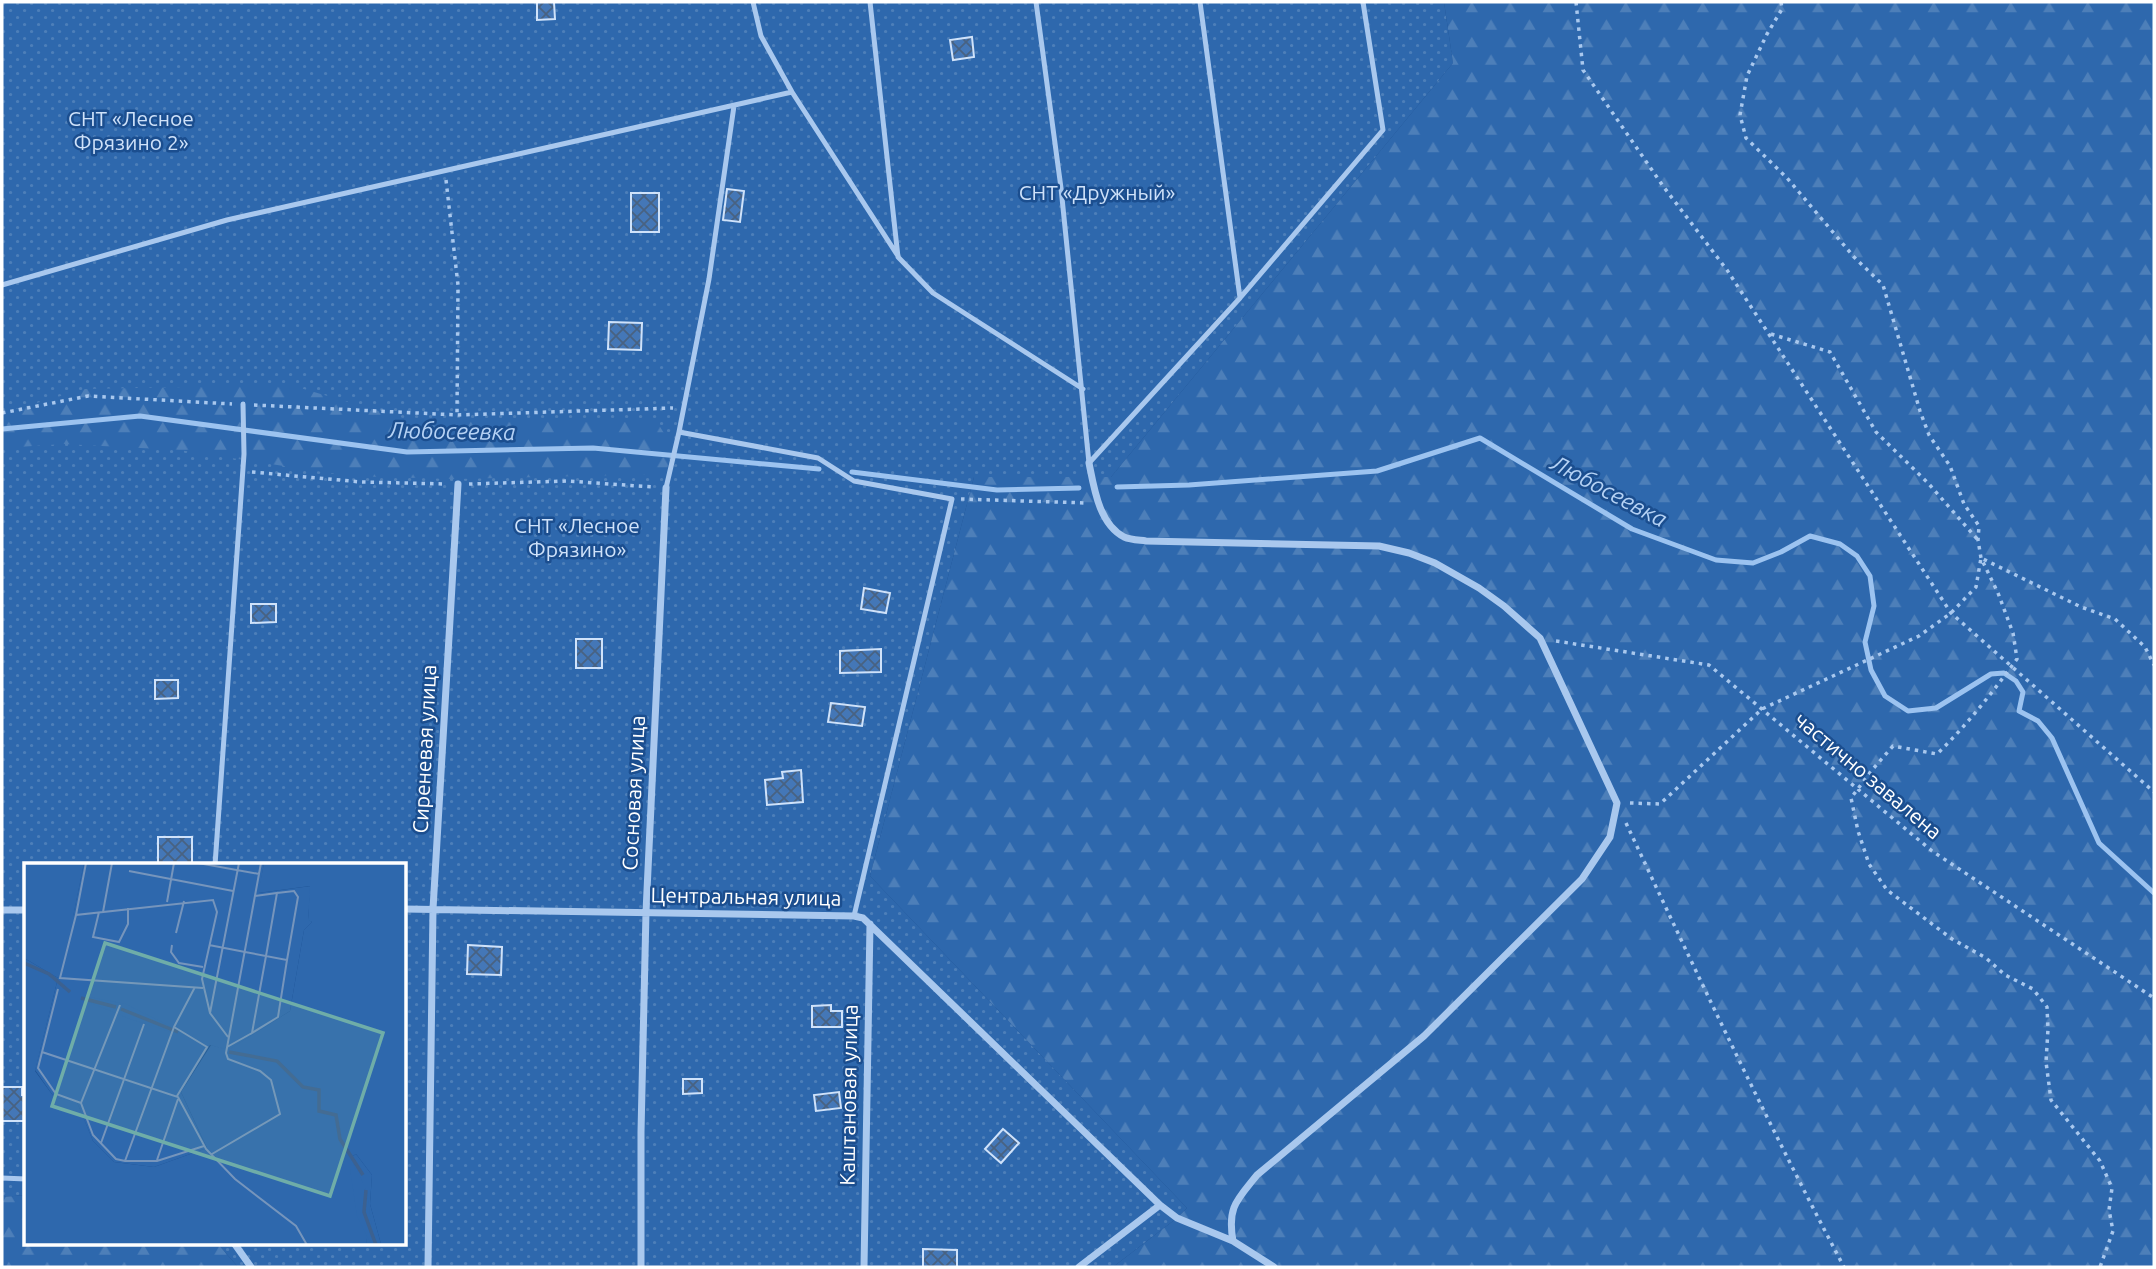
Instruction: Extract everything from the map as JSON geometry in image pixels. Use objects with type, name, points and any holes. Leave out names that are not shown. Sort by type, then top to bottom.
[{"type":"street","points":[[1089,463],[1099,504],[1111,527],[1126,538],[1146,541],[1380,546],[1435,563],[1479,588],[1540,638],[1617,803],[1610,837],[1582,879],[1424,1036],[1257,1175],[1235,1202],[1230,1223],[1233,1241]]},
{"type":"street","name":"Сиреневая улица","points":[[428,1267],[433,909],[458,484]]},
{"type":"street","name":"Сосновая улица","points":[[641,1267],[646,912],[666,488]]},
{"type":"street","name":"Центральная улица","points":[[406,909],[854,916],[870,923],[1160,1205],[1177,1218],[1233,1241],[1274,1267]]},
{"type":"street","points":[[2,910],[24,910]]},
{"type":"street","name":"Каштановая улица","points":[[864,1267],[870,923]]},
{"type":"street","points":[[1079,1267],[1160,1205]]},
{"type":"street","points":[[235,1244],[251,1267]]},
{"type":"lane","points":[[753,2],[761,36],[792,92],[898,257],[933,293],[1083,389]]},
{"type":"lane","points":[[870,2],[898,257]]},
{"type":"lane","points":[[1035,2],[1061,188],[1089,463]]},
{"type":"lane","points":[[1200,2],[1240,298]]},
{"type":"lane","points":[[1089,463],[1240,298],[1383,130],[1363,2]]},
{"type":"lane","points":[[2,285],[227,220],[792,92]]},
{"type":"lane","points":[[666,488],[709,279],[734,106]]},
{"type":"lane","points":[[215,863],[244,454],[243,404]]},
{"type":"lane","points":[[679,432],[818,458],[854,481],[952,499],[854,916]]},
{"type":"lane","points":[[2,1178],[24,1179]]},
{"type":"path","points":[[1576,2],[1583,70],[1663,186],[1727,270],[1951,613],[2010,669],[2154,792]]},
{"type":"path","points":[[1781,2],[1782,9],[1747,76],[1740,115],[1746,138],[1787,178],[1854,257],[1883,285],[1924,423],[1950,466],[1964,504],[1979,526],[1978,540],[1982,558],[2013,633],[2017,659],[1961,731],[1937,754],[1893,746],[1852,798],[1858,831],[1869,864],[1886,890],[1952,939],[1986,958],[2005,975],[2033,989],[2047,1007],[2046,1062],[2051,1100],[2099,1161],[2112,1188],[2109,1210],[2113,1231],[2100,1267]]},
{"type":"path","points":[[445,171],[458,285],[457,415]]},
{"type":"path","points":[[1769,334],[1830,352],[1876,432],[1928,483],[1978,540]]},
{"type":"path","points":[[2,413],[88,397],[457,415],[684,407]]},
{"type":"path","points":[[952,499],[1099,504]]},
{"type":"path","points":[[1844,1267],[1713,1008],[1617,803],[1660,804],[1762,709],[1919,636],[1951,613],[1976,587],[1982,558]]},
{"type":"path","points":[[1982,558],[2081,607],[2115,619],[2145,648],[2154,665]]},
{"type":"path","name":"частично завалена","points":[[1540,638],[1709,665],[1932,851],[2154,998]]},
{"type":"green space","name":"СНТ «Лесное Фрязино»","points":[[2,2],[1444,2],[1453,63],[1111,477],[974,477],[870,876],[1187,1208],[1177,1218],[1113,1267],[238,1267],[218,1244],[406,1244],[406,863],[24,863],[24,1195],[2,1197]]},
{"type":"green space","points":[[1444,2],[2154,2],[2154,1267],[1113,1267],[1187,1208],[870,876],[974,477],[1111,477],[1453,63]]},
{"type":"green space","points":[[290,385],[413,421],[657,422],[672,446],[666,474],[454,479],[350,476],[179,450],[64,444],[2,448],[2,413],[85,389]]},
{"type":"green space","points":[[24,1195],[24,1244],[218,1244],[238,1267],[2,1267],[2,1197]]},
{"type":"building","points":[[537,2],[554,2],[555,19],[537,20]]},
{"type":"building","points":[[972,37],[974,57],[953,60],[950,40]]},
{"type":"building","points":[[727,189],[744,191],[740,222],[723,220]]},
{"type":"building","points":[[631,193],[659,193],[659,232],[631,232]]},
{"type":"building","points":[[609,322],[642,323],[641,350],[608,349]]},
{"type":"building","points":[[864,588],[890,593],[886,613],[861,609]]},
{"type":"building","points":[[251,604],[276,604],[276,622],[251,623]]},
{"type":"building","points":[[576,639],[602,639],[602,668],[576,668]]},
{"type":"building","points":[[881,649],[881,672],[840,673],[840,651]]},
{"type":"building","points":[[155,680],[178,680],[178,698],[155,699]]},
{"type":"building","points":[[831,703],[865,707],[862,726],[828,722]]},
{"type":"building","points":[[801,770],[803,802],[767,805],[765,780],[783,778],[782,772]]},
{"type":"building","points":[[158,837],[192,837],[192,863],[158,863]]},
{"type":"building","points":[[468,945],[502,947],[501,975],[467,974]]},
{"type":"building","points":[[831,1005],[831,1011],[842,1011],[842,1027],[812,1027],[812,1006]]},
{"type":"building","points":[[683,1079],[702,1079],[702,1093],[683,1094]]},
{"type":"building","points":[[2,1087],[22,1087],[24,1121],[2,1121]]},
{"type":"building","points":[[839,1092],[841,1108],[816,1111],[814,1095]]},
{"type":"building","points":[[1003,1129],[1019,1143],[1001,1163],[985,1149]]},
{"type":"building","points":[[923,1249],[957,1250],[957,1267],[923,1267]]},
{"type":"waterway","name":"Любосеевка","points":[[2,429],[140,416],[407,452],[593,448],[819,469]]},
{"type":"waterway","name":"Любосеевка","points":[[1117,487],[1189,485],[1377,471],[1480,438],[1632,529],[1716,560],[1753,563],[1810,536],[1840,544],[1857,556],[1870,576],[1874,606],[1865,642],[1871,670],[1885,696],[1908,711],[1936,708],[1991,674],[2004,673],[2016,681],[2023,692],[2019,711],[2038,721],[2052,738],[2099,843],[2154,893]]},
{"type":"waterway","name":"Любосеевка","points":[[852,472],[997,490],[1079,488]]},
{"type":"park label","name":"СНТ «Лесное Фрязино 2»","points":[[131,131]]},
{"type":"park label","name":"СНТ «Дружный»","points":[[1097,193]]}]
